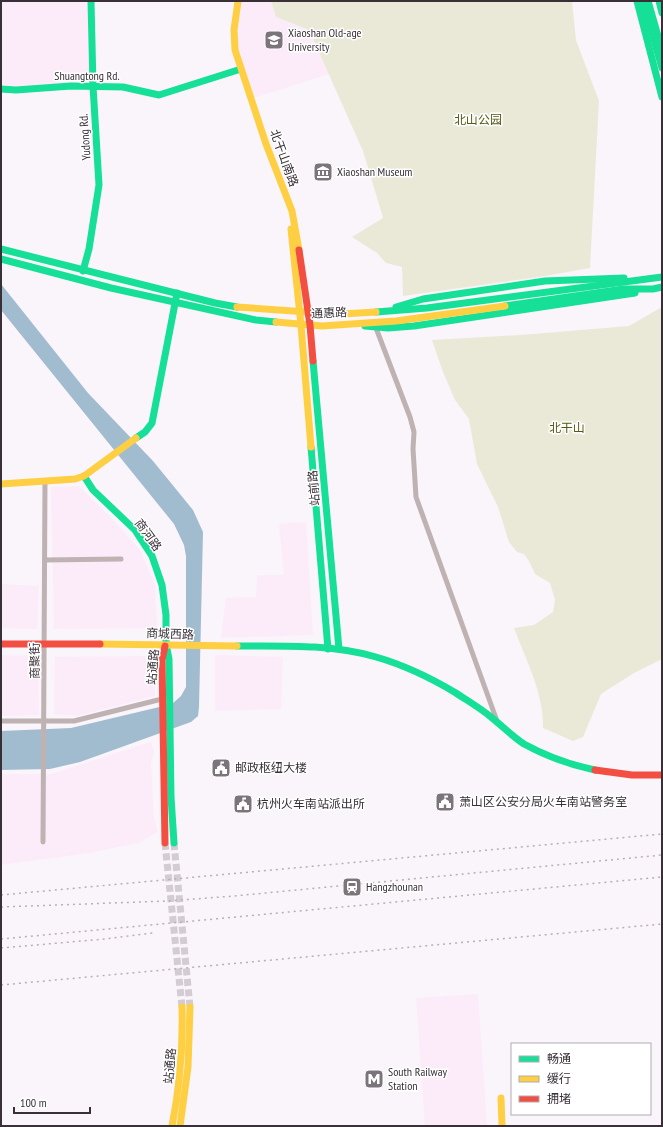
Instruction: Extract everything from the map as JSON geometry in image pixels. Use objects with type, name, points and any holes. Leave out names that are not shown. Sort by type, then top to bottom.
[{"type":"main road","name":"Yudong Rd.","points":[[84,270],[99,185],[93,86],[91,1]]},
{"type":"main road","name":"北干山南路","points":[[238,1],[234,30],[236,50],[241,69],[292,211],[310,325]]},
{"type":"main road","points":[[637,1],[662,97]]},
{"type":"main road","points":[[643,1],[662,68]]},
{"type":"main road","points":[[648,1],[662,50]]},
{"type":"main road","points":[[658,1],[662,13]]},
{"type":"main road","name":"Shuangtong Rd.","points":[[1,89],[123,86],[159,95],[241,69]]},
{"type":"main road","points":[[287,200],[301,325],[328,649]]},
{"type":"main road","name":"通惠路","points":[[1,249],[215,303],[239,307],[308,312],[326,315],[427,308],[662,277]]},
{"type":"main road","name":"通惠路","points":[[1,259],[111,288],[256,320],[322,326],[396,321],[624,289],[653,289],[662,287]]},
{"type":"main road","points":[[354,314],[396,307],[423,299],[544,281],[603,278],[649,278]]},
{"type":"main road","points":[[353,324],[376,328],[433,323],[584,302],[653,289]]},
{"type":"main road","points":[[1,484],[75,479],[84,476],[144,432],[152,423],[177,293]]},
{"type":"main road","name":"站前路","points":[[310,325],[339,649]]},
{"type":"main road","name":"商河路","points":[[84,476],[93,490],[135,530],[152,556],[162,585],[166,615],[166,644]]},
{"type":"main road","name":"商城西路","points":[[1,644],[166,644],[184,646],[339,649],[372,656],[403,666],[432,680],[454,692],[524,743],[562,761],[600,770],[631,775],[662,775]]},
{"type":"main road","name":"站通路","points":[[166,644],[169,659],[171,798],[174,843]]},
{"type":"main road","name":"站通路","points":[[165,844],[162,735],[162,660],[166,644]]},
{"type":"main road","name":"站通路","points":[[172,1126],[179,1094],[182,1063],[182,1007]]},
{"type":"main road","name":"站通路","points":[[180,1126],[186,1099],[189,1071],[190,1007]]},
{"type":"main road","points":[[501,1098],[502,1126]]},
{"type":"street","points":[[376,328],[410,417],[414,432],[413,449],[416,497],[497,722]]},
{"type":"street","name":"商聚街","points":[[43,842],[45,481]]},
{"type":"street","points":[[45,560],[121,559]]},
{"type":"street","points":[[1,721],[74,721],[162,699]]},
{"type":"shaded area","points":[[1,1],[91,1],[93,86],[1,89]]},
{"type":"shaded area","name":"Xiaoshan Old-age University","points":[[239,1],[271,1],[276,17],[309,30],[329,74],[251,99],[235,50]]},
{"type":"shaded area","points":[[79,486],[117,524],[140,550],[155,585],[157,628],[54,629],[51,487]]},
{"type":"shaded area","points":[[306,522],[313,635],[221,638],[226,598],[256,597],[257,575],[284,575],[279,524]]},
{"type":"shaded area","points":[[1,584],[39,586],[37,629],[1,628]]},
{"type":"shaded area","points":[[1,655],[38,656],[39,715],[1,716]]},
{"type":"shaded area","points":[[215,655],[283,657],[281,709],[215,711]]},
{"type":"shaded area","points":[[154,656],[155,696],[77,716],[54,714],[55,657]]},
{"type":"shaded area","points":[[151,742],[154,752],[151,764],[154,818],[158,832],[138,843],[89,853],[1,865],[1,774],[51,774]]},
{"type":"shaded area","points":[[478,994],[487,1126],[425,1126],[416,998]]},
{"type":"green space","name":"北山公园","points":[[271,1],[572,1],[576,40],[599,101],[590,268],[539,277],[403,296],[402,267],[386,263],[377,253],[352,237],[383,218],[363,151],[309,30],[276,17]]},
{"type":"green space","name":"北干山","points":[[662,307],[662,659],[634,673],[601,694],[583,737],[573,741],[543,728],[541,703],[529,665],[514,628],[534,625],[553,612],[555,600],[550,583],[535,574],[524,554],[517,552],[509,542],[498,507],[477,464],[469,419],[455,400],[432,340],[521,335],[629,326]]},
{"type":"water","points":[[1,284],[88,393],[153,461],[193,510],[203,532],[198,716],[191,722],[80,762],[50,769],[1,770],[1,731],[71,728],[172,704],[181,696],[186,687],[186,556],[184,545],[174,524],[1,310]]},
{"type":"tunnel","points":[[165,843],[182,1007]]},
{"type":"tunnel","points":[[174,843],[190,1007]]},
{"type":"railway","points":[[1,895],[662,834]]},
{"type":"railway","points":[[1,907],[168,901],[234,896],[662,855]]},
{"type":"railway","points":[[1,939],[662,877]]},
{"type":"railway","points":[[1,985],[662,924]]},
{"type":"railway","points":[[1,948],[105,939],[153,933]]},
{"type":"traffic: fast","points":[[83,271],[89,249],[99,185],[93,86],[91,1]]},
{"type":"traffic: fast","points":[[637,1],[662,97]]},
{"type":"traffic: fast","points":[[643,1],[662,68]]},
{"type":"traffic: fast","points":[[648,1],[662,50]]},
{"type":"traffic: fast","points":[[659,1],[662,13]]},
{"type":"traffic: fast","points":[[1,89],[16,90],[71,86],[123,87],[159,95],[241,69]]},
{"type":"traffic: fast","points":[[1,249],[215,303],[237,307]]},
{"type":"traffic: fast","points":[[1,259],[111,288],[256,320],[276,322]]},
{"type":"traffic: fast","points":[[376,312],[427,308],[662,277]]},
{"type":"traffic: fast","points":[[396,307],[423,299],[545,281],[624,278]]},
{"type":"traffic: fast","points":[[505,306],[624,289],[653,289],[662,287]]},
{"type":"traffic: fast","points":[[136,438],[145,432],[152,423],[177,293]]},
{"type":"traffic: fast","points":[[365,326],[388,328],[414,326],[635,293]]},
{"type":"traffic: fast","points":[[313,361],[339,649]]},
{"type":"traffic: fast","points":[[311,447],[328,649]]},
{"type":"traffic: fast","points":[[84,476],[93,490],[135,530],[152,556],[162,585],[166,615],[166,644],[169,659],[171,797],[174,843]]},
{"type":"traffic: fast","points":[[237,646],[324,648],[359,653],[386,660],[417,672],[456,693],[487,714],[524,744],[559,760],[595,770]]},
{"type":"traffic: slow","points":[[238,1],[234,30],[235,50],[266,144],[292,211],[299,250]]},
{"type":"traffic: slow","points":[[291,229],[311,447]]},
{"type":"traffic: slow","points":[[276,322],[322,326],[396,321],[505,306]]},
{"type":"traffic: slow","points":[[237,307],[307,312],[326,315],[376,312]]},
{"type":"traffic: slow","points":[[1,484],[75,479],[84,476],[136,438]]},
{"type":"traffic: slow","points":[[100,644],[237,646]]},
{"type":"traffic: slow","points":[[172,1126],[180,1066],[182,1007]]},
{"type":"traffic: slow","points":[[180,1126],[188,1067],[190,1007]]},
{"type":"traffic: slow","points":[[501,1098],[502,1126]]},
{"type":"traffic: jam","points":[[299,250],[310,325],[313,361]]},
{"type":"traffic: jam","points":[[1,644],[100,644]]},
{"type":"traffic: jam","points":[[165,646],[162,660],[165,843]]},
{"type":"traffic: jam","points":[[595,770],[632,775],[662,775]]},
{"type":"place","name":"Xiaoshan Old-age University","points":[[274,40]]},
{"type":"place","name":"Xiaoshan Museum","points":[[323,172]]},
{"type":"place","name":"邮政枢纽大楼","points":[[221,768]]},
{"type":"place","name":"萧山区公安分局火车南站警务室","points":[[445,802]]},
{"type":"place","name":"杭州火车南站派出所","points":[[243,804]]},
{"type":"place","name":"Hangzhounan","points":[[352,887]]},
{"type":"place","name":"South Railway Station","points":[[374,1079]]}]
